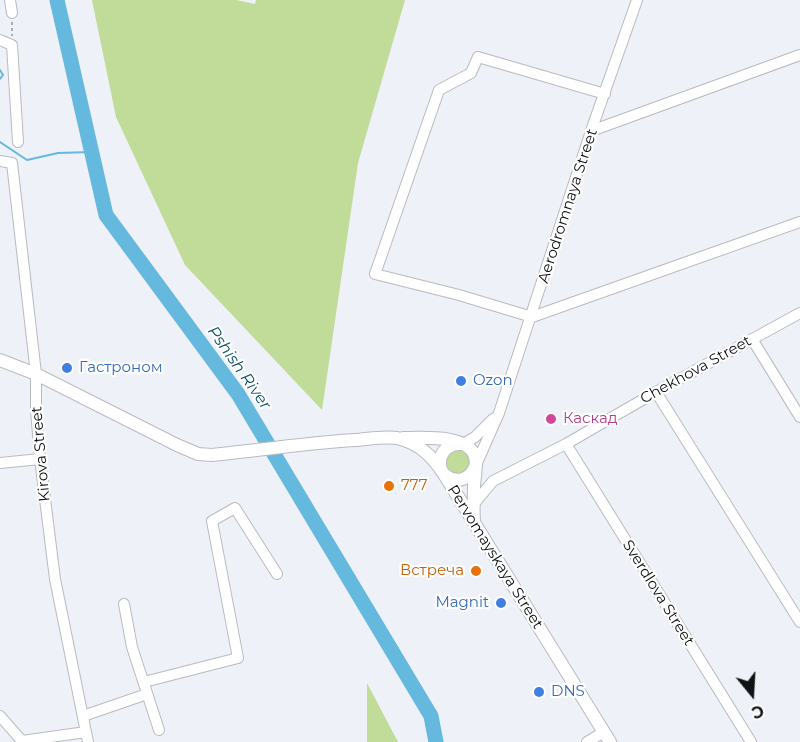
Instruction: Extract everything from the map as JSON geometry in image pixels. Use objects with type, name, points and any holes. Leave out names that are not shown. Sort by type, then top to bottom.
[{"type":"main road","points":[[0,360],[36,374]]},
{"type":"main road","name":"Pervomayskaya Street","points":[[36,374],[198,454],[212,455],[338,441],[395,438],[421,448],[443,472],[607,737]]},
{"type":"main road","points":[[395,438],[440,438],[463,444],[472,450],[476,465],[474,523]]},
{"type":"main road","points":[[463,444],[446,448],[440,458],[443,472],[448,478],[460,480],[470,475],[476,465]]},
{"type":"street","points":[[10,0],[12,13]]},
{"type":"street","name":"Aerodromnaya Street","points":[[476,465],[499,413],[591,131],[637,0]]},
{"type":"street","points":[[0,40],[12,45],[18,142]]},
{"type":"street","points":[[591,131],[800,55]]},
{"type":"street","points":[[605,94],[478,57],[471,73],[438,90],[375,274],[459,295],[531,318],[800,222]]},
{"type":"street","name":"Kirova Street","points":[[0,161],[12,163],[36,374],[40,459],[56,579],[87,737]]},
{"type":"street","name":"Chekhova Street","points":[[473,505],[493,481],[566,444],[800,314]]},
{"type":"street","points":[[752,339],[800,417]]},
{"type":"street","points":[[656,392],[800,622]]},
{"type":"street","name":"Aerodromnaya Street","points":[[463,444],[475,437],[499,413]]},
{"type":"street","name":"Sverdlova Street","points":[[566,444],[751,742]]},
{"type":"street","points":[[0,463],[40,459]]},
{"type":"street","points":[[144,682],[238,658],[212,521],[236,508],[277,574]]},
{"type":"street","points":[[124,604],[132,647],[159,730]]},
{"type":"street","points":[[83,716],[147,694]]},
{"type":"street","points":[[0,716],[22,741]]},
{"type":"street","points":[[10,742],[87,737]]},
{"type":"street","points":[[587,742],[607,737]]},
{"type":"path","points":[[12,13],[12,45]]},
{"type":"green space","points":[[92,0],[236,0],[255,4],[256,0],[405,0],[358,163],[322,410],[185,265],[116,117]]},
{"type":"green space","points":[[458,449],[467,452],[470,461],[467,470],[458,473],[449,470],[446,461],[449,452]]},
{"type":"green space","points":[[367,683],[398,742],[367,742]]},
{"type":"waterway","name":"Pshish River","points":[[57,0],[106,215],[238,394],[431,716],[436,742]]},
{"type":"waterway","points":[[0,70],[3,75],[0,79]]},
{"type":"waterway","points":[[0,142],[27,160],[58,153],[92,152]]},
{"type":"place","name":"Гастроном","points":[[67,368]]},
{"type":"place","name":"Ozon","points":[[461,381]]},
{"type":"place","name":"Каскад","points":[[551,419]]},
{"type":"place","name":"777","points":[[389,486]]},
{"type":"place","name":"Встреча","points":[[476,571]]},
{"type":"place","name":"Magnit","points":[[501,603]]},
{"type":"place","name":"DNS","points":[[539,692]]}]
